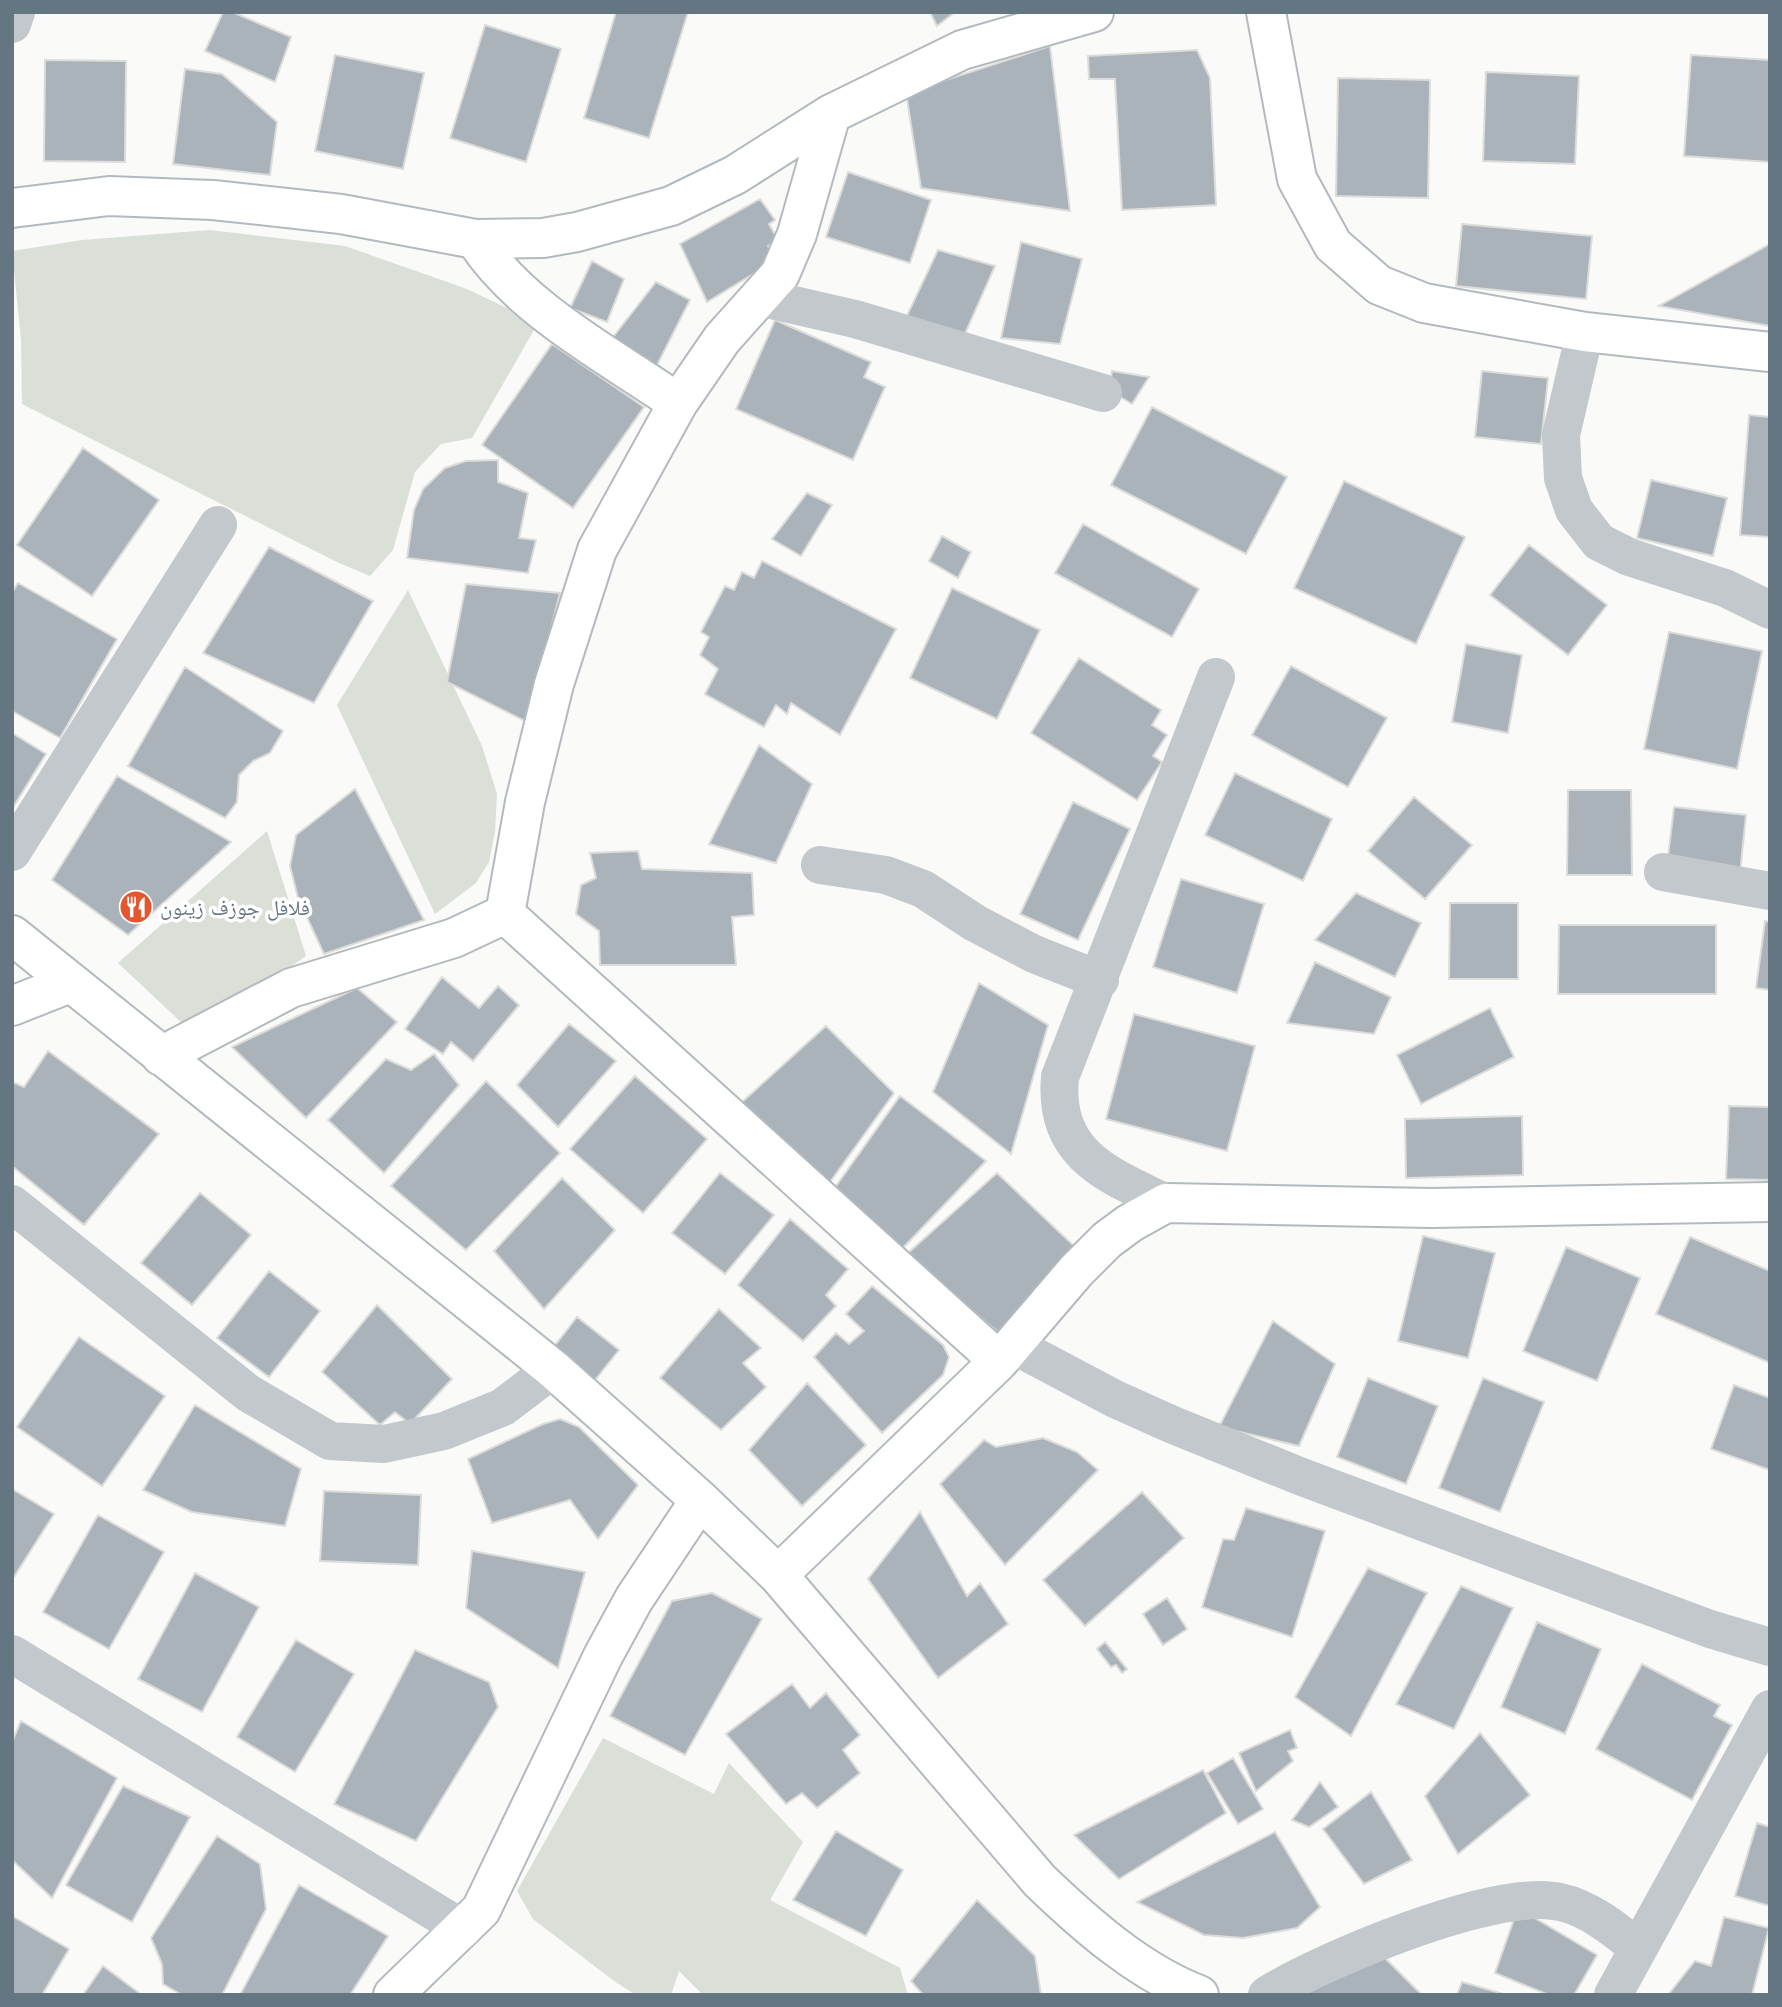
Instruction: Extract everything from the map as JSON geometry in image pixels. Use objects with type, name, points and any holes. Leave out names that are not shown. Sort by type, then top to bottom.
[{"type":"street","points":[[12,24],[16,12]]},
{"type":"street","points":[[12,208],[109,196],[213,200],[341,214],[475,239],[519,239],[566,234],[671,206],[735,175],[831,114],[962,50],[1094,12]]},
{"type":"street","points":[[1266,12],[1297,179],[1334,245],[1379,285],[1424,303],[1585,332],[1770,352]]},
{"type":"street","points":[[505,914],[525,802],[551,697],[597,550],[678,403],[722,339],[780,274],[797,234],[831,114]]},
{"type":"street","points":[[475,239],[499,273],[522,294],[678,403]]},
{"type":"street","points":[[760,297],[855,319],[1103,393]]},
{"type":"street","points":[[1585,332],[1561,435],[1563,478],[1574,510],[1599,542],[1629,557],[1725,588],[1770,610]]},
{"type":"street","points":[[12,852],[218,525]]},
{"type":"street","points":[[1216,677],[1100,980],[1065,1061],[1058,1095],[1060,1109],[1084,1158],[1101,1171],[1166,1203],[1432,1208],[1770,1202]]},
{"type":"street","points":[[820,865],[886,875],[923,889],[975,923],[1034,954],[1100,980]]},
{"type":"street","points":[[1663,872],[1770,891]]},
{"type":"street","points":[[161,1056],[290,988],[454,938],[505,914]]},
{"type":"street","points":[[505,914],[1006,1353],[1302,1477],[1710,1629],[1770,1647]]},
{"type":"street","points":[[12,935],[553,1369],[778,1575],[1040,1881],[1085,1925],[1176,1986],[1199,1995]]},
{"type":"street","points":[[12,1006],[71,982]]},
{"type":"street","points":[[778,1575],[1006,1353],[1076,1271],[1107,1240],[1130,1223],[1166,1203]]},
{"type":"street","points":[[12,1204],[248,1394],[330,1441],[384,1444],[444,1432],[503,1408],[553,1369]]},
{"type":"street","points":[[393,1995],[481,1910],[495,1887],[518,1832],[622,1622],[699,1500]]},
{"type":"street","points":[[12,1654],[463,1929]]},
{"type":"street","points":[[1613,1995],[1770,1709]]},
{"type":"street","points":[[1267,1995],[1329,1961],[1382,1941],[1467,1913],[1521,1901],[1560,1902],[1573,1907],[1596,1917],[1638,1948]]},
{"type":"shaded area","points":[[210,230],[345,246],[467,289],[538,323],[472,438],[441,444],[415,472],[393,550],[370,576],[22,404],[21,340],[12,251],[82,240]]},
{"type":"shaded area","points":[[408,590],[482,746],[497,794],[495,832],[489,862],[476,883],[435,914],[337,705]]},
{"type":"shaded area","points":[[267,831],[306,956],[280,974],[182,1023],[118,963]]},
{"type":"shaded area","points":[[603,1738],[714,1794],[729,1763],[803,1842],[770,1900],[900,1968],[908,1995],[703,1995],[679,1971],[671,1995],[636,1995],[533,1919],[517,1891]]},
{"type":"building","points":[[223,12],[232,12],[291,37],[275,82],[205,51]]},
{"type":"building","points":[[616,12],[688,12],[649,138],[584,118]]},
{"type":"building","points":[[930,12],[955,12],[937,26]]},
{"type":"building","points":[[485,25],[561,49],[526,162],[450,138]]},
{"type":"building","points":[[1050,46],[1070,211],[921,188],[906,93]]},
{"type":"building","points":[[1197,50],[1210,78],[1216,205],[1122,210],[1115,79],[1089,79],[1088,56]]},
{"type":"building","points":[[335,55],[424,73],[403,169],[315,151]]},
{"type":"building","points":[[1691,55],[1770,60],[1770,162],[1684,156]]},
{"type":"building","points":[[45,60],[126,61],[125,162],[44,161]]},
{"type":"building","points":[[185,69],[222,74],[277,122],[270,175],[173,164]]},
{"type":"building","points":[[1486,72],[1579,76],[1575,164],[1483,161]]},
{"type":"building","points":[[1338,78],[1430,80],[1428,198],[1336,196]]},
{"type":"building","points":[[848,172],[931,200],[910,263],[826,237]]},
{"type":"building","points":[[760,199],[775,220],[769,224],[778,240],[768,246],[776,260],[707,302],[680,244]]},
{"type":"building","points":[[1462,224],[1592,236],[1586,299],[1456,286]]},
{"type":"building","points":[[1021,242],[1082,259],[1060,344],[1001,338]]},
{"type":"building","points":[[1770,244],[1770,326],[1659,306]]},
{"type":"building","points":[[938,250],[995,266],[964,336],[904,322]]},
{"type":"building","points":[[592,261],[624,279],[607,322],[570,308]]},
{"type":"building","points":[[656,282],[690,300],[654,371],[610,341]]},
{"type":"building","points":[[775,320],[871,362],[864,377],[885,387],[853,460],[736,409]]},
{"type":"building","points":[[552,344],[644,407],[573,508],[482,445]]},
{"type":"building","points":[[1112,371],[1149,377],[1132,404],[1109,390]]},
{"type":"building","points":[[1482,371],[1548,378],[1541,444],[1475,437]]},
{"type":"building","points":[[1152,407],[1287,477],[1246,554],[1111,485]]},
{"type":"building","points":[[1749,415],[1770,417],[1770,537],[1740,535]]},
{"type":"building","points":[[83,448],[159,500],[92,596],[17,545]]},
{"type":"building","points":[[498,460],[498,482],[528,493],[519,538],[536,540],[528,573],[407,558],[414,510],[423,489],[445,468],[466,461]]},
{"type":"building","points":[[1651,480],[1727,498],[1713,556],[1637,538]]},
{"type":"building","points":[[1344,481],[1465,537],[1416,644],[1294,588]]},
{"type":"building","points":[[807,493],[832,505],[801,556],[772,539]]},
{"type":"building","points":[[1083,524],[1199,589],[1172,637],[1055,573]]},
{"type":"building","points":[[942,536],[971,552],[958,578],[929,561]]},
{"type":"building","points":[[1529,545],[1607,605],[1568,655],[1490,595]]},
{"type":"building","points":[[269,547],[373,601],[314,703],[203,653]]},
{"type":"building","points":[[762,561],[896,629],[840,735],[791,703],[787,714],[776,705],[764,727],[705,694],[718,669],[700,655],[709,637],[701,632],[725,586],[734,590],[742,572],[754,578]]},
{"type":"building","points":[[18,583],[117,639],[60,738],[12,711],[12,593]]},
{"type":"building","points":[[466,584],[560,593],[527,722],[447,682]]},
{"type":"building","points":[[952,588],[1040,630],[997,719],[910,678]]},
{"type":"building","points":[[1669,632],[1762,651],[1737,769],[1644,749]]},
{"type":"building","points":[[1466,644],[1522,655],[1508,733],[1452,722]]},
{"type":"building","points":[[1079,658],[1161,710],[1152,725],[1167,735],[1153,756],[1162,762],[1137,800],[1031,733]]},
{"type":"building","points":[[1291,666],[1387,718],[1348,787],[1252,735]]},
{"type":"building","points":[[185,667],[283,731],[270,753],[253,761],[239,775],[237,802],[225,818],[128,766]]},
{"type":"building","points":[[12,733],[46,754],[12,809]]},
{"type":"building","points":[[759,745],[812,784],[776,863],[709,844]]},
{"type":"building","points":[[1235,773],[1332,819],[1303,881],[1205,835]]},
{"type":"building","points":[[117,776],[231,842],[128,935],[52,880]]},
{"type":"building","points":[[355,789],[424,920],[324,954],[298,898],[290,866],[296,835]]},
{"type":"building","points":[[1568,790],[1631,790],[1632,875],[1567,875]]},
{"type":"building","points":[[1414,797],[1472,845],[1425,899],[1368,851]]},
{"type":"building","points":[[1073,802],[1130,829],[1078,940],[1020,914]]},
{"type":"building","points":[[1674,807],[1746,815],[1740,873],[1667,865]]},
{"type":"building","points":[[638,851],[642,869],[752,873],[754,915],[732,917],[736,965],[600,965],[599,931],[576,914],[581,885],[596,878],[590,853]]},
{"type":"building","points":[[1181,879],[1264,904],[1237,993],[1153,967]]},
{"type":"building","points":[[1356,893],[1421,923],[1395,977],[1315,940]]},
{"type":"building","points":[[1450,903],[1518,903],[1518,979],[1449,979]]},
{"type":"building","points":[[1765,921],[1770,922],[1770,990],[1756,988]]},
{"type":"building","points":[[1559,925],[1716,925],[1716,994],[1558,994]]},
{"type":"building","points":[[1315,962],[1391,997],[1374,1034],[1287,1023]]},
{"type":"building","points":[[442,977],[479,1008],[498,986],[519,1005],[473,1061],[451,1042],[443,1054],[405,1029]]},
{"type":"building","points":[[979,983],[1048,1025],[1011,1154],[933,1092]]},
{"type":"building","points":[[357,988],[397,1022],[306,1118],[232,1047]]},
{"type":"building","points":[[1490,1008],[1514,1057],[1421,1104],[1397,1055]]},
{"type":"building","points":[[1134,1014],[1255,1046],[1227,1151],[1106,1119]]},
{"type":"building","points":[[569,1024],[616,1061],[558,1127],[517,1085]]},
{"type":"building","points":[[826,1026],[894,1093],[825,1189],[741,1103]]},
{"type":"building","points":[[48,1051],[159,1134],[84,1225],[12,1166],[12,1082],[24,1087]]},
{"type":"building","points":[[434,1054],[459,1085],[384,1173],[328,1120],[386,1059],[411,1070]]},
{"type":"building","points":[[635,1076],[707,1139],[643,1213],[570,1149]]},
{"type":"building","points":[[486,1081],[560,1153],[466,1250],[391,1186]]},
{"type":"building","points":[[900,1096],[986,1161],[898,1253],[834,1189]]},
{"type":"building","points":[[1729,1106],[1770,1107],[1770,1180],[1726,1179]]},
{"type":"building","points":[[1522,1116],[1523,1175],[1406,1178],[1405,1119]]},
{"type":"building","points":[[720,1173],[774,1215],[725,1274],[672,1233]]},
{"type":"building","points":[[997,1173],[1074,1246],[1000,1334],[907,1254]]},
{"type":"building","points":[[562,1178],[615,1230],[544,1309],[494,1251]]},
{"type":"building","points":[[200,1193],[251,1235],[192,1305],[141,1263]]},
{"type":"building","points":[[790,1219],[848,1269],[826,1295],[836,1306],[803,1341],[738,1285]]},
{"type":"building","points":[[1423,1236],[1495,1253],[1468,1358],[1398,1341]]},
{"type":"building","points":[[1690,1237],[1770,1271],[1770,1363],[1656,1314]]},
{"type":"building","points":[[1566,1247],[1640,1278],[1597,1381],[1523,1351]]},
{"type":"building","points":[[269,1271],[320,1311],[269,1377],[217,1338]]},
{"type":"building","points":[[872,1286],[943,1345],[949,1357],[943,1375],[882,1433],[814,1357],[836,1333],[849,1344],[864,1331],[846,1314]]},
{"type":"building","points":[[377,1305],[452,1379],[410,1424],[395,1412],[380,1425],[322,1372]]},
{"type":"building","points":[[719,1309],[761,1348],[743,1363],[766,1387],[721,1430],[660,1378]]},
{"type":"building","points":[[577,1317],[619,1350],[595,1380],[553,1348]]},
{"type":"building","points":[[1273,1321],[1335,1364],[1299,1446],[1219,1427]]},
{"type":"building","points":[[79,1337],[165,1396],[102,1486],[17,1427]]},
{"type":"building","points":[[1368,1378],[1438,1406],[1406,1484],[1337,1457]]},
{"type":"building","points":[[1483,1378],[1544,1402],[1500,1512],[1439,1488]]},
{"type":"building","points":[[807,1383],[866,1445],[802,1506],[749,1450]]},
{"type":"building","points":[[1734,1385],[1770,1398],[1770,1470],[1711,1449]]},
{"type":"building","points":[[195,1405],[301,1469],[285,1526],[192,1512],[143,1490]]},
{"type":"building","points":[[560,1419],[579,1427],[638,1485],[598,1539],[570,1500],[492,1523],[468,1459],[543,1424]]},
{"type":"building","points":[[1043,1438],[1077,1452],[1098,1470],[1005,1565],[940,1484],[984,1440],[996,1447]]},
{"type":"building","points":[[12,1489],[54,1514],[12,1580]]},
{"type":"building","points":[[324,1491],[421,1495],[418,1565],[320,1561]]},
{"type":"building","points":[[1142,1492],[1184,1538],[1085,1626],[1043,1580]]},
{"type":"building","points":[[1246,1508],[1325,1531],[1292,1637],[1202,1607],[1223,1539],[1234,1540]]},
{"type":"building","points":[[920,1512],[967,1596],[980,1583],[1008,1624],[938,1678],[868,1579]]},
{"type":"building","points":[[98,1515],[164,1552],[109,1649],[43,1612]]},
{"type":"building","points":[[472,1551],[585,1572],[558,1668],[466,1608]]},
{"type":"building","points":[[1368,1568],[1427,1593],[1351,1736],[1295,1697]]},
{"type":"building","points":[[195,1573],[259,1607],[202,1712],[138,1679]]},
{"type":"building","points":[[1461,1586],[1513,1608],[1454,1729],[1396,1704]]},
{"type":"building","points":[[712,1593],[762,1619],[685,1755],[610,1716],[672,1601]]},
{"type":"building","points":[[1167,1598],[1187,1629],[1163,1645],[1143,1614]]},
{"type":"building","points":[[1537,1622],[1601,1649],[1565,1734],[1501,1707]]},
{"type":"building","points":[[296,1640],[354,1674],[295,1772],[237,1737]]},
{"type":"building","points":[[1105,1642],[1127,1669],[1122,1673],[1116,1665],[1111,1667],[1097,1649]]},
{"type":"building","points":[[415,1650],[489,1682],[498,1707],[416,1841],[334,1804]]},
{"type":"building","points":[[1642,1664],[1720,1705],[1714,1716],[1732,1725],[1692,1800],[1596,1749]]},
{"type":"building","points":[[792,1684],[810,1708],[826,1693],[860,1735],[843,1750],[860,1773],[817,1808],[802,1793],[786,1804],[726,1734]]},
{"type":"building","points":[[21,1721],[117,1778],[52,1898],[12,1860],[12,1742]]},
{"type":"building","points":[[1290,1730],[1297,1748],[1288,1751],[1293,1761],[1256,1791],[1239,1753]]},
{"type":"building","points":[[1480,1733],[1530,1795],[1458,1854],[1425,1796]]},
{"type":"building","points":[[1233,1758],[1263,1809],[1238,1824],[1207,1773]]},
{"type":"building","points":[[1203,1770],[1226,1813],[1119,1879],[1074,1835]]},
{"type":"building","points":[[1320,1782],[1338,1807],[1309,1827],[1292,1820]]},
{"type":"building","points":[[123,1786],[190,1817],[132,1922],[66,1885]]},
{"type":"building","points":[[1371,1792],[1412,1860],[1364,1884],[1323,1829]]},
{"type":"building","points":[[1757,1823],[1770,1827],[1770,1906],[1735,1896]]},
{"type":"building","points":[[836,1831],[903,1870],[866,1936],[793,1900]]},
{"type":"building","points":[[1275,1832],[1320,1907],[1297,1928],[1243,1938],[1204,1935],[1137,1902]]},
{"type":"building","points":[[217,1836],[260,1864],[266,1909],[222,1995],[182,1995],[163,1984],[162,1964],[151,1938]]},
{"type":"building","points":[[299,1885],[388,1936],[350,1995],[240,1995]]},
{"type":"building","points":[[977,1900],[1035,1956],[1041,1995],[923,1995],[911,1981]]},
{"type":"building","points":[[1518,1908],[1597,1955],[1574,1995],[1549,1995],[1495,1973]]},
{"type":"building","points":[[12,1916],[69,1949],[42,1995],[12,1995]]},
{"type":"building","points":[[1724,1917],[1769,1928],[1752,1995],[1668,1995],[1695,1961],[1711,1966]]},
{"type":"building","points":[[1382,1955],[1422,1995],[1288,1995]]},
{"type":"building","points":[[103,1966],[142,1995],[83,1995]]},
{"type":"building","points":[[1462,1982],[1507,1995],[1457,1995]]},
{"type":"place","name":"فلافل جوزف زينون","points":[[136,907]]}]
